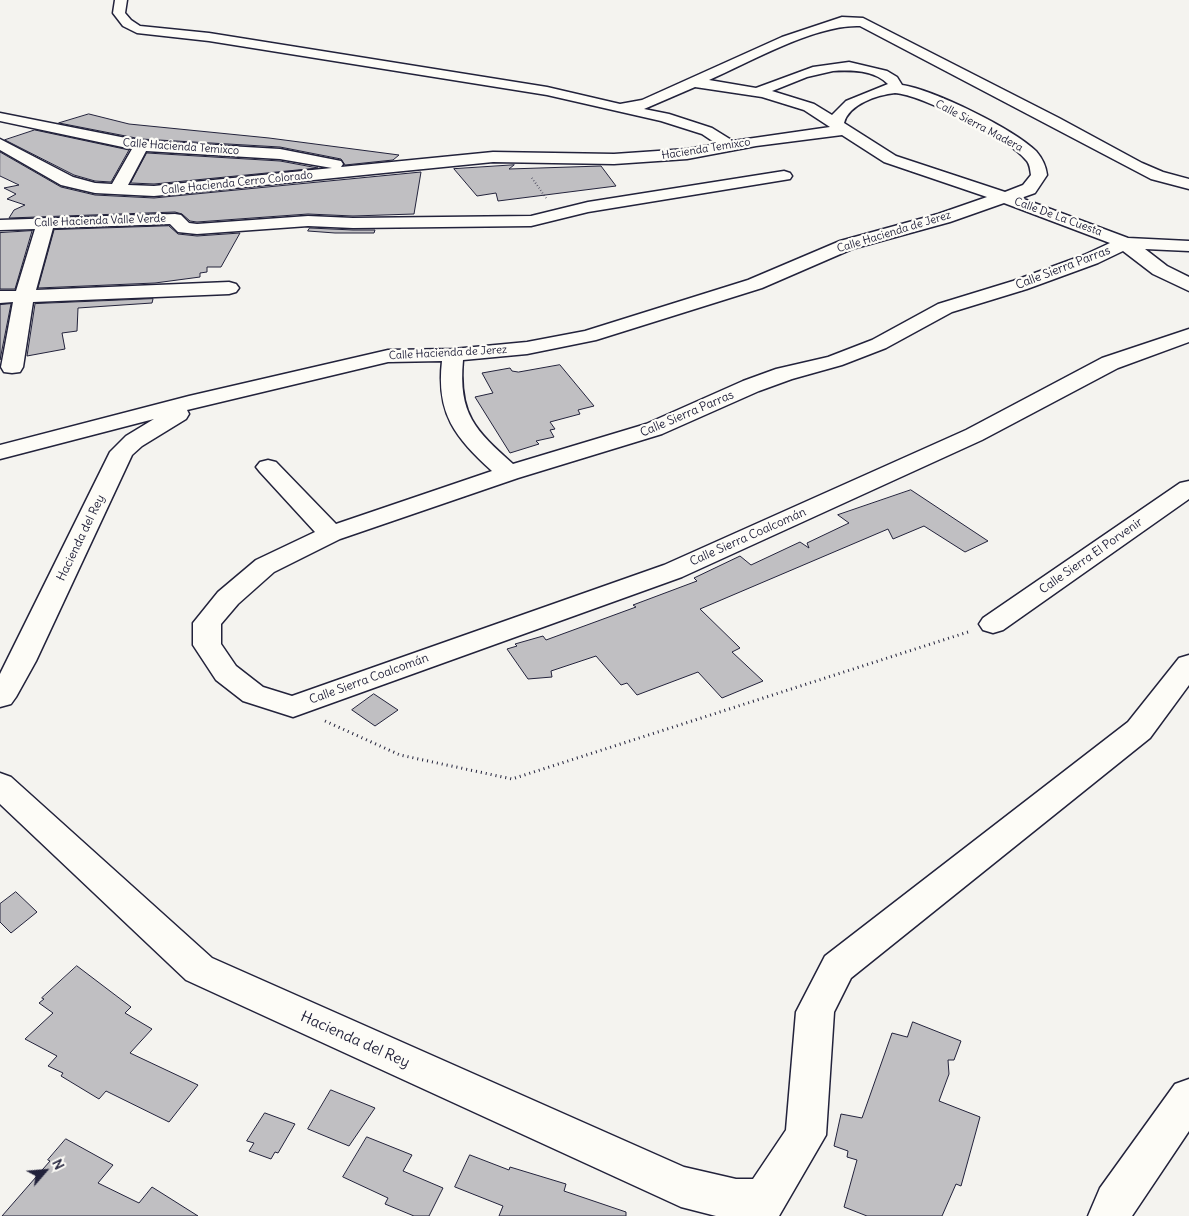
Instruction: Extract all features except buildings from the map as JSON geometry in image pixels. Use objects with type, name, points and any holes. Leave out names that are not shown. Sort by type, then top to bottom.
[{"type":"street","points":[[121,0],[119,13],[127,23],[137,30],[209,37],[547,90],[607,106],[622,107],[664,116],[707,131],[731,146]]},
{"type":"street","points":[[622,107],[645,104],[766,50],[832,24],[842,21],[863,22],[1038,112],[1136,166],[1157,176],[1189,184]]},
{"type":"street","points":[[766,50],[784,55]]},
{"type":"street","points":[[803,61],[821,68]]},
{"type":"street","points":[[758,92],[821,68],[845,66],[873,70],[893,80],[895,84],[892,88],[847,106],[839,114],[842,126]]},
{"type":"street","points":[[692,82],[758,92],[809,107],[842,126],[885,156],[903,165],[1004,197]]},
{"type":"street","name":"Calle Sierra Madera","points":[[892,88],[908,90],[937,103],[1005,137],[1027,152],[1039,166],[1039,175],[1029,189],[1004,197]]},
{"type":"street","name":"Calle Hacienda Temixco","points":[[0,117],[141,146],[280,154],[363,170]]},
{"type":"street","name":"Hacienda Temixco","points":[[363,170],[493,157],[519,159],[648,157],[686,154],[842,126]]},
{"type":"street","name":"Calle Hacienda Cerro Colorado","points":[[0,144],[67,181],[95,188],[117,190],[185,190],[363,170]]},
{"type":"street","points":[[117,190],[141,146]]},
{"type":"street","name":"Calle Hacienda Valle Verde","points":[[0,225],[175,219],[184,228],[197,229],[289,222],[531,221],[557,214],[784,176]]},
{"type":"street","name":"Calle De La Cuesta","points":[[1004,197],[1125,244],[1160,270],[1189,285]]},
{"type":"street","name":"Calle Hacienda de Jerez","points":[[0,452],[189,403],[388,356],[453,355],[527,348],[589,336],[755,284],[846,245],[944,218],[1004,197]]},
{"type":"street","points":[[12,367],[24,296],[46,223]]},
{"type":"street","points":[[1125,244],[1189,246]]},
{"type":"street","name":"Calle Sierra Parras","points":[[293,707],[253,694],[226,673],[208,645],[206,623],[228,598],[265,566],[331,534],[509,473],[654,430],[751,386],[784,374],[835,361],[879,344],[945,308],[1029,282],[1125,244]]},
{"type":"street","points":[[0,297],[229,288]]},
{"type":"street","name":"Calle Sierra Coalcomán","points":[[293,707],[397,668],[673,571],[974,435],[1110,363],[1189,335]]},
{"type":"street","points":[[453,355],[451,397],[461,422],[477,445],[509,473]]},
{"type":"street","name":"Hacienda del Rey","points":[[0,697],[22,661],[122,452],[134,440],[169,421],[189,403]]},
{"type":"street","points":[[268,467],[331,534]]},
{"type":"street","name":"Calle Sierra El Porvenir","points":[[992,624],[1189,488]]},
{"type":"street","points":[[760,1207],[806,1135],[815,1012],[838,968],[1139,730],[1189,665]]},
{"type":"street","name":"Hacienda del Rey","points":[[0,786],[199,969],[681,1187],[760,1207]]},
{"type":"street","points":[[1110,1216],[1115,1204],[1189,1097]]},
{"type":"path","points":[[519,159],[557,214]]},
{"type":"path","points":[[293,707],[400,755],[512,779],[992,624]]}]
